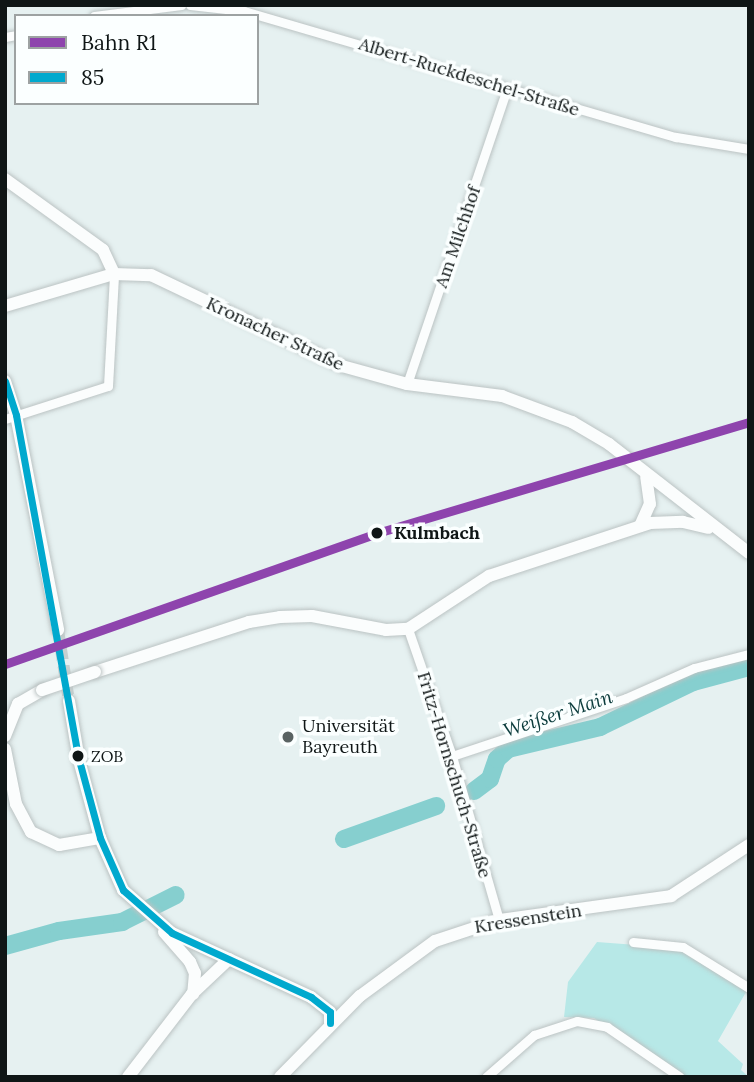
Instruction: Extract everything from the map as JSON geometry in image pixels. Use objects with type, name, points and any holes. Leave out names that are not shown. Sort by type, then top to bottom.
[{"type":"street","points":[[110,14],[181,5]]},
{"type":"street","name":"Albert-Ruckdeschel-Straße","points":[[190,5],[257,14]]},
{"type":"street","name":"Albert-Ruckdeschel-Straße","points":[[259,15],[676,137],[749,149]]},
{"type":"street","name":"Am Milchhof","points":[[407,384],[507,89]]},
{"type":"street","points":[[5,179],[103,250],[114,274],[108,386],[11,417]]},
{"type":"street","name":"Kronacher Straße","points":[[5,306],[114,274],[151,275],[285,342],[342,366],[407,384],[502,396],[536,407],[609,444],[646,477],[749,553]]},
{"type":"street","points":[[5,381],[58,631]]},
{"type":"street","points":[[639,526],[650,504],[646,477]]},
{"type":"street","points":[[5,736],[18,704],[42,690],[249,622],[312,616],[386,631],[408,629],[489,576],[639,526],[669,521],[715,530]]},
{"type":"street","name":"Fritz-Hornschuch-Straße","points":[[408,629],[452,756],[499,920]]},
{"type":"street","points":[[452,756],[626,698],[694,668],[749,654]]},
{"type":"street","points":[[69,701],[84,780],[100,838],[123,890],[190,962],[195,973],[192,994]]},
{"type":"street","points":[[5,749],[16,804],[31,832],[59,845],[100,838]]},
{"type":"street","name":"Kressenstein","points":[[280,1077],[330,1023],[408,957],[445,937],[499,920],[671,896],[749,845]]},
{"type":"street","points":[[153,920],[229,960],[311,997],[330,1012],[330,1023]]},
{"type":"street","points":[[633,942],[684,947],[749,988]]},
{"type":"street","points":[[128,1077],[192,994],[229,960]]},
{"type":"street","points":[[486,1077],[534,1035],[577,1021],[607,1027],[680,1077]]},
{"type":"shaded area","points":[[597,942],[676,948],[733,979],[746,992],[718,1041],[743,1064],[741,1070],[749,1077],[686,1077],[670,1071],[594,1018],[564,1017],[568,982]]},
{"type":"waterway","name":"Weißer Main","points":[[474,791],[490,779],[497,759],[508,749],[600,727],[693,682],[749,667]]},
{"type":"waterway","name":"Weißer Main","points":[[344,839],[436,806]]},
{"type":"waterway","name":"Weißer Main","points":[[5,946],[59,931],[122,922],[176,895]]},
{"type":"tunnel","points":[[58,630],[69,701]]},
{"type":"rail line","name":"R1","points":[[5,664],[377,533],[749,422]]},
{"type":"transit line","name":"85","points":[[5,381],[16,415],[79,760],[100,838],[123,890],[172,933],[311,997],[330,1012],[330,1023]]},
{"type":"place","name":"Kulmbach","points":[[377,533]]},
{"type":"place","name":"Universität Bayreuth","points":[[288,737]]},
{"type":"place","name":"ZOB","points":[[78,756]]}]
